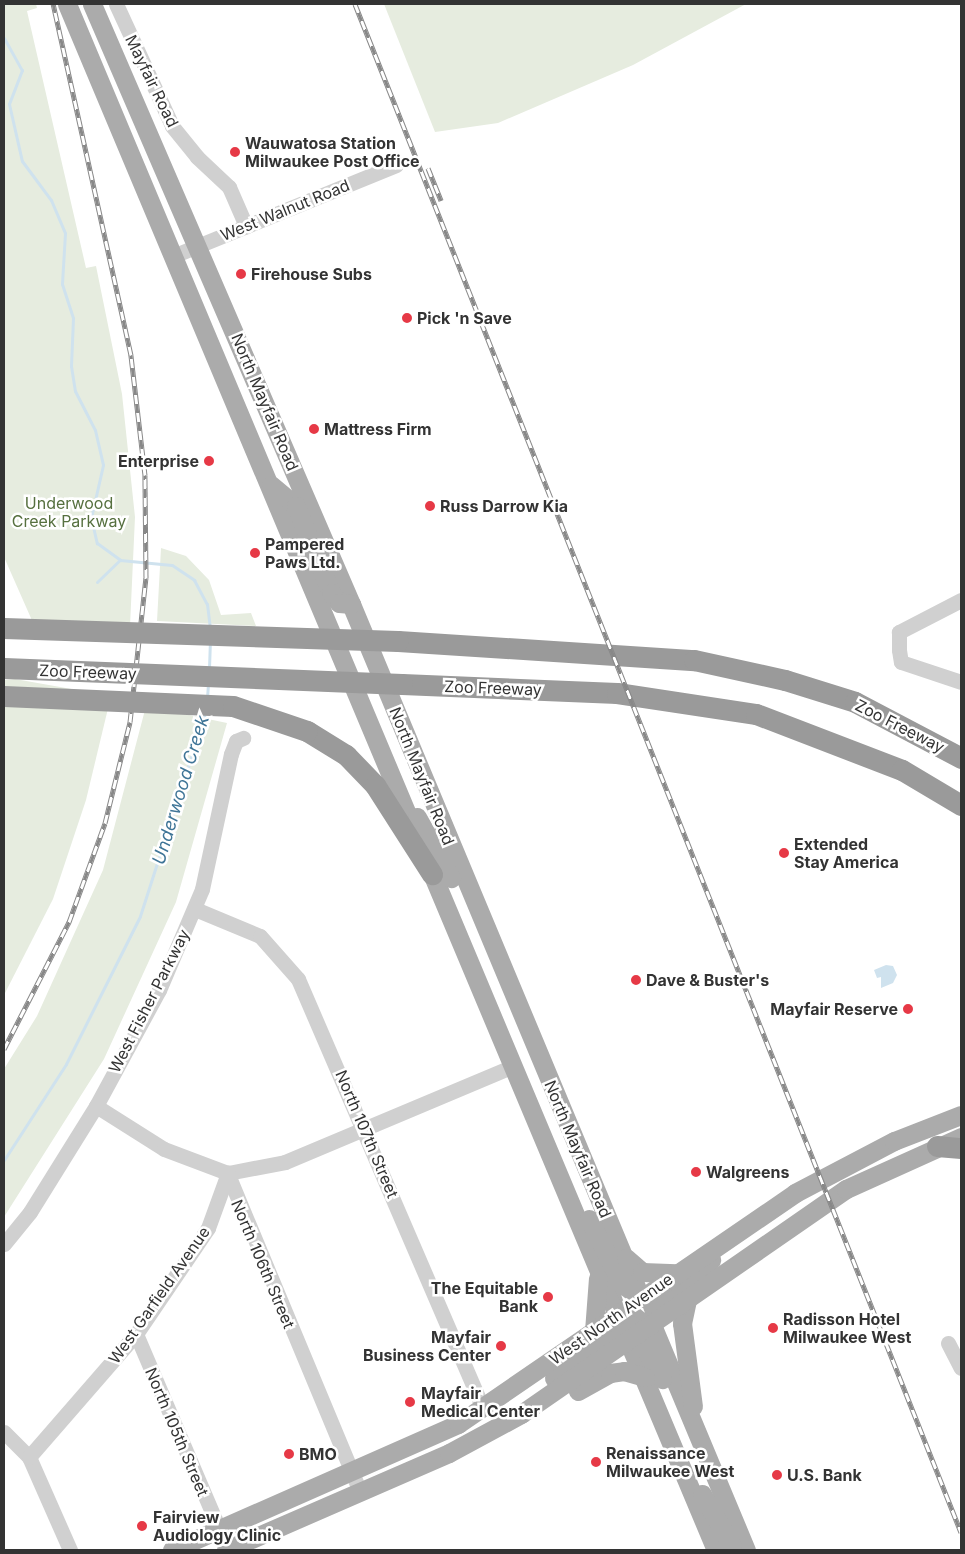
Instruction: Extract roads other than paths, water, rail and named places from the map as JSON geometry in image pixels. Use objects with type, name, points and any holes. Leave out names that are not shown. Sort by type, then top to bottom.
[{"type":"highway","name":"Zoo Freeway","points":[[4,628],[398,642],[694,660],[785,680],[855,702],[961,758]]},
{"type":"highway","name":"Zoo Freeway","points":[[4,668],[617,693],[756,714],[902,770],[961,805]]},
{"type":"highway","points":[[4,696],[233,706],[307,731],[346,755],[375,785],[432,874]]},
{"type":"highway","points":[[937,1146],[961,1148]]},
{"type":"main road","name":"North Mayfair Road","points":[[67,4],[393,784],[597,1263],[635,1319],[698,1437],[746,1550]]},
{"type":"main road","name":"North Mayfair Road","points":[[92,4],[198,245],[351,604],[507,981],[626,1258],[645,1377],[716,1550]]},
{"type":"main road","points":[[92,61],[133,127],[181,236],[198,245]]},
{"type":"main road","points":[[173,256],[184,256],[194,266],[239,374],[275,429]]},
{"type":"main road","points":[[268,483],[296,506],[331,593],[339,603],[351,604]]},
{"type":"main road","points":[[393,784],[443,860],[490,970],[507,981]]},
{"type":"main road","name":"West North Avenue","points":[[226,1550],[409,1471],[521,1414],[635,1319],[676,1273],[774,1207],[819,1180],[894,1141],[961,1114]]},
{"type":"main road","name":"West North Avenue","points":[[172,1550],[352,1472],[483,1409],[594,1331],[635,1319],[687,1300],[791,1226],[868,1176],[961,1137]]},
{"type":"main road","points":[[791,1226],[792,1212],[814,1194],[819,1180]]},
{"type":"main road","points":[[568,1192],[598,1230],[635,1319]]},
{"type":"main road","points":[[725,1272],[739,1250],[773,1222],[774,1207]]},
{"type":"main road","points":[[409,1471],[434,1450],[529,1397],[710,1265],[715,1247]]},
{"type":"main road","points":[[626,1258],[642,1272],[676,1273]]},
{"type":"main road","points":[[594,1331],[599,1301],[597,1263]]},
{"type":"main road","points":[[687,1300],[682,1323],[698,1437]]},
{"type":"main road","points":[[521,1414],[550,1411],[610,1373],[624,1371],[645,1377]]},
{"type":"main road","points":[[680,1463],[734,1550]]},
{"type":"main road","points":[[226,1550],[230,1537],[241,1528],[291,1506],[323,1484]]},
{"type":"main road","points":[[205,1550],[219,1529]]},
{"type":"street","name":"Mayfair Road","points":[[116,4],[172,126],[196,158],[229,187],[246,226]]},
{"type":"street","name":"West Walnut Road","points":[[173,256],[396,165]]},
{"type":"street","points":[[961,600],[899,632],[898,650],[901,662],[961,682]]},
{"type":"street","name":"West Fisher Parkway","points":[[4,1244],[30,1212],[96,1106],[159,990],[195,909],[231,754],[236,741],[243,738]]},
{"type":"street","name":"North 107th Street","points":[[195,909],[249,928],[289,964],[366,1130],[483,1409]]},
{"type":"street","points":[[96,1106],[164,1149],[228,1173],[285,1162],[366,1130],[514,1066]]},
{"type":"street","name":"West Garfield Avenue","points":[[29,1457],[136,1334],[208,1228],[228,1173]]},
{"type":"street","name":"North 106th Street","points":[[228,1173],[234,1197],[360,1491]]},
{"type":"street","name":"North 105th Street","points":[[136,1334],[219,1529]]},
{"type":"street","points":[[948,1343],[961,1368]]},
{"type":"street","points":[[4,1432],[29,1457],[70,1550]]},
{"type":"water","points":[[886,965],[893,966],[897,975],[893,983],[881,988],[881,977],[877,978],[874,970]]},
{"type":"waterway","name":"Underwood Creek","points":[[4,38],[22,70],[9,104],[22,161],[51,200],[65,233],[62,284],[73,318],[71,366],[75,391],[95,430],[103,465],[91,518],[97,543],[120,560],[172,565],[194,580],[207,604],[210,628]]},
{"type":"waterway","points":[[97,582],[120,560]]},
{"type":"waterway","name":"Underwood Creek","points":[[209,668],[210,642]]},
{"type":"waterway","name":"Underwood Creek","points":[[207,698],[208,684]]},
{"type":"waterway","name":"Underwood Creek","points":[[4,1160],[66,1064],[140,916],[206,711]]},
{"type":"railway","points":[[4,1049],[69,922],[105,823],[130,722],[146,578],[145,475],[131,355],[53,4]]},
{"type":"railway","points":[[355,4],[961,1532]]},
{"type":"railway","points":[[428,168],[441,201]]},
{"type":"place","name":"Wauwatosa Station Milwaukee Post Office","points":[[235,152]]},
{"type":"place","name":"Firehouse Subs","points":[[241,274]]},
{"type":"place","name":"Pick 'n Save","points":[[407,318]]},
{"type":"place","name":"Mattress Firm","points":[[314,429]]},
{"type":"place","name":"Enterprise","points":[[209,461]]},
{"type":"place","name":"Russ Darrow Kia","points":[[430,506]]},
{"type":"place","name":"Pampered Paws Ltd.","points":[[255,553]]},
{"type":"place","name":"Extended Stay America","points":[[784,853]]},
{"type":"place","name":"Dave & Buster's","points":[[636,980]]},
{"type":"place","name":"Mayfair Reserve","points":[[908,1009]]},
{"type":"place","name":"Walgreens","points":[[696,1172]]},
{"type":"place","name":"The Equitable Bank","points":[[548,1297]]},
{"type":"place","name":"Radisson Hotel Milwaukee West","points":[[773,1328]]},
{"type":"place","name":"Mayfair Business Center","points":[[501,1346]]},
{"type":"place","name":"Mayfair Medical Center","points":[[410,1402]]},
{"type":"place","name":"BMO","points":[[289,1454]]},
{"type":"place","name":"Renaissance Milwaukee West","points":[[596,1462]]},
{"type":"place","name":"U.S. Bank","points":[[777,1475]]},
{"type":"place","name":"Fairview Audiology Clinic","points":[[142,1526]]},
{"type":"park label","name":"Underwood Creek Parkway","points":[[69,512]]}]
